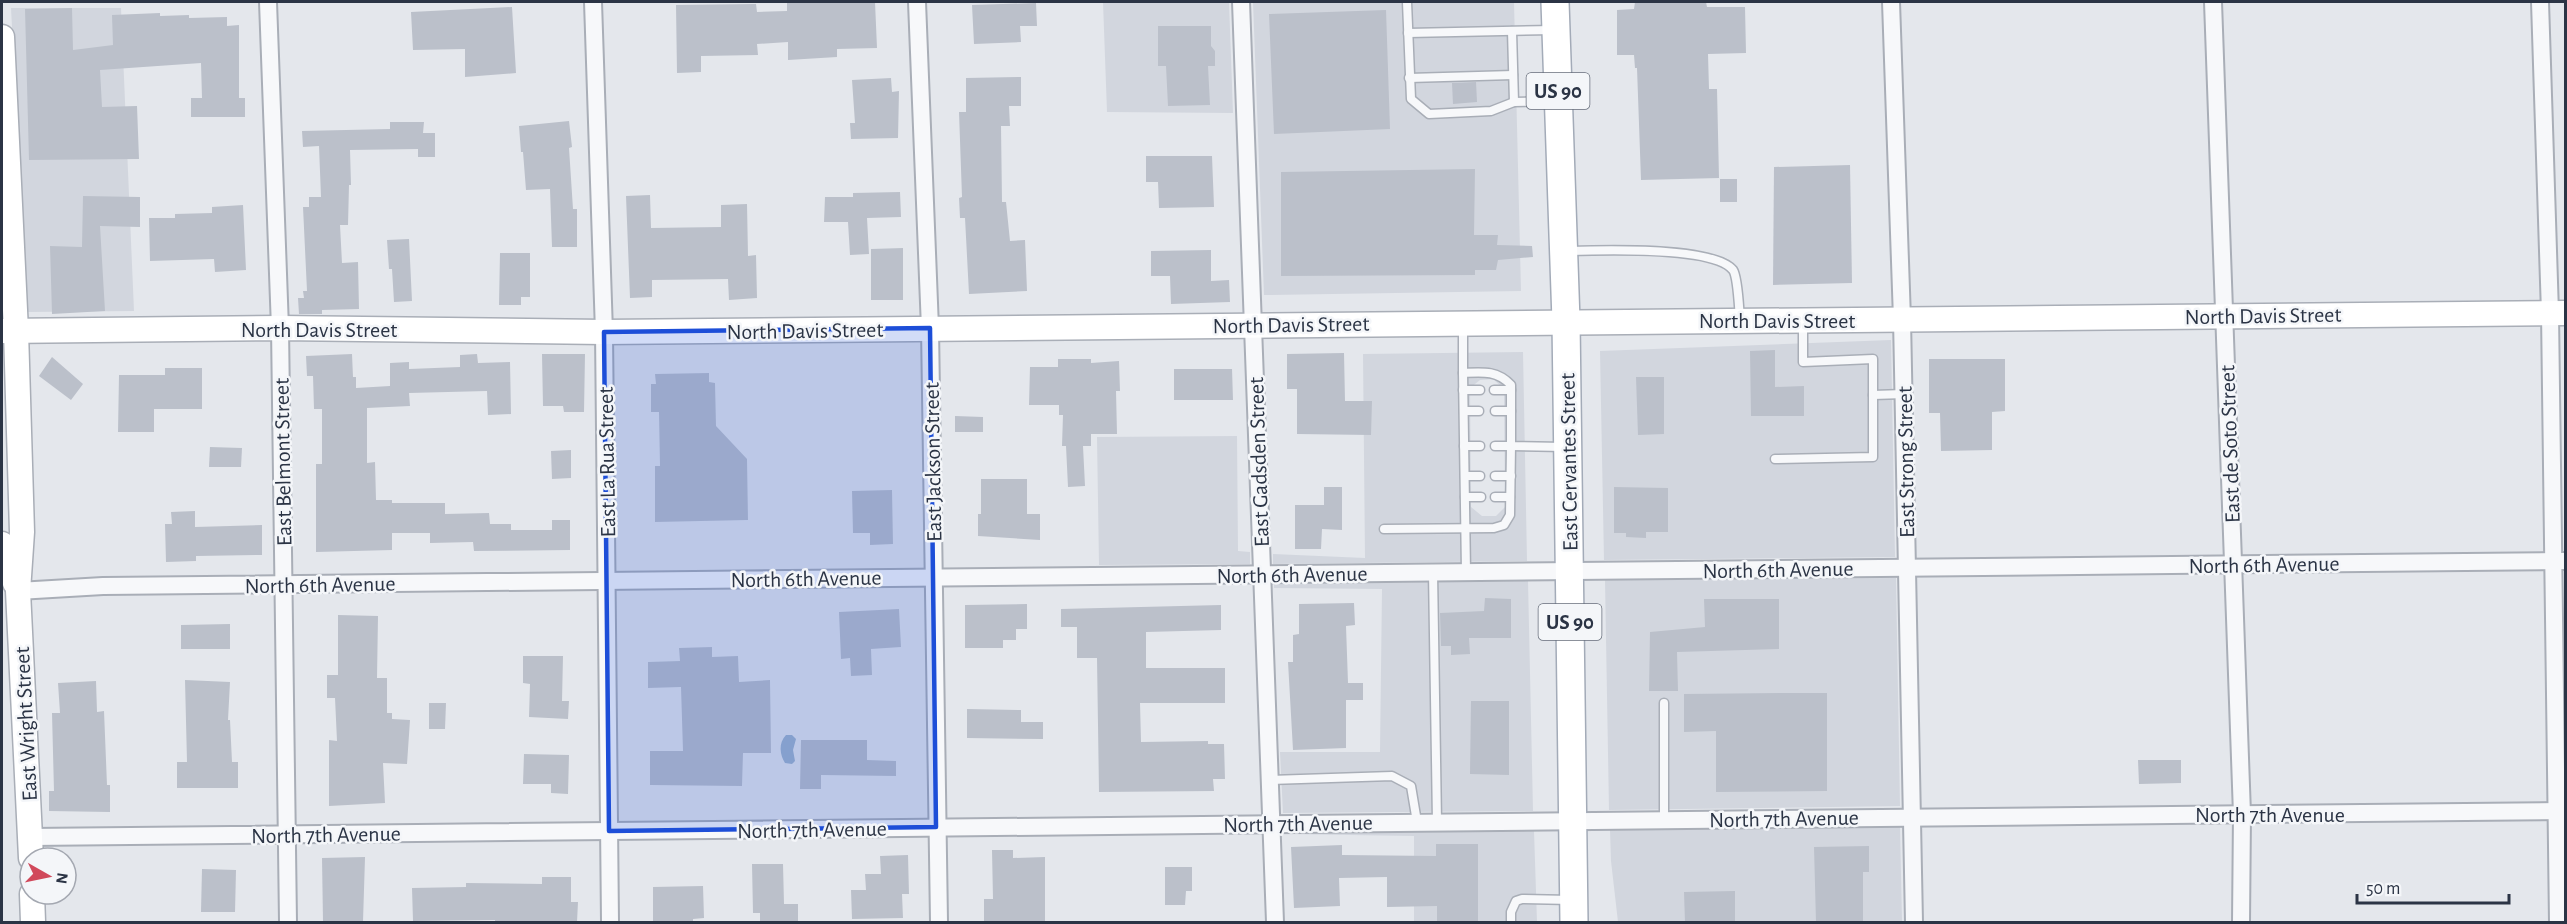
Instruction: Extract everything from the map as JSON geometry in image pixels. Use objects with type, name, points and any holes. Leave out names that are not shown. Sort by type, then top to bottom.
[{"type":"main road","name":"East Cervantes Street","points":[[1555,2],[1566,321],[1574,911]]},
{"type":"main road","name":"East Wright Street","points":[[2,37],[9,331],[22,532],[18,591],[30,846]]},
{"type":"main road","name":"North Davis Street","points":[[9,331],[280,328],[604,332],[2558,313]]},
{"type":"main road","name":"East Wright Street","points":[[2,544],[18,591]]},
{"type":"main road","points":[[32,906],[33,922]]},
{"type":"street","name":"East Belmont Street","points":[[268,2],[280,328],[288,922]]},
{"type":"street","name":"East La Rua Street","points":[[593,2],[604,332],[610,922]]},
{"type":"street","name":"East Jackson Street","points":[[917,2],[930,328],[939,922]]},
{"type":"street","name":"East Gadsden Street","points":[[1241,2],[1275,922]]},
{"type":"street","name":"East Strong Street","points":[[1891,2],[1904,394],[1914,922]]},
{"type":"street","name":"East de Soto Street","points":[[2213,2],[2242,814],[2241,922]]},
{"type":"street","points":[[2540,2],[2558,313],[2561,811],[2558,922]]},
{"type":"street","name":"North 6th Avenue","points":[[18,591],[103,586],[2560,561]]},
{"type":"street","name":"North 7th Avenue","points":[[67,846],[287,834],[2561,811]]},
{"type":"lane","points":[[1407,2],[1410,99],[1429,114],[1491,111],[1514,102],[1558,101]]},
{"type":"lane","points":[[1408,33],[1556,29]]},
{"type":"lane","points":[[1512,30],[1514,102]]},
{"type":"lane","points":[[1409,78],[1513,75]]},
{"type":"lane","points":[[1564,251],[1625,250],[1687,254],[1724,261],[1735,272],[1740,320]]},
{"type":"lane","points":[[1775,459],[1874,457],[1873,359],[1803,362],[1803,320]]},
{"type":"lane","points":[[1463,322],[1466,572]]},
{"type":"lane","points":[[1384,529],[1494,528],[1504,525],[1510,515],[1511,385],[1502,375],[1488,372],[1463,373]]},
{"type":"lane","points":[[1463,390],[1480,390]]},
{"type":"lane","points":[[1494,390],[1511,390]]},
{"type":"lane","points":[[1873,395],[1904,394]]},
{"type":"lane","points":[[1464,411],[1479,411]]},
{"type":"lane","points":[[1495,411],[1511,411]]},
{"type":"lane","points":[[1464,446],[1480,446]]},
{"type":"lane","points":[[1496,446],[1568,447]]},
{"type":"lane","points":[[1465,476],[1480,477]]},
{"type":"lane","points":[[1495,476],[1511,476]]},
{"type":"lane","points":[[1465,497],[1481,497]]},
{"type":"lane","points":[[1495,497],[1510,497]]},
{"type":"lane","points":[[1433,572],[1437,822]]},
{"type":"lane","points":[[1664,703],[1664,819]]},
{"type":"lane","points":[[1270,780],[1392,776],[1411,786],[1417,822]]},
{"type":"lane","points":[[1511,922],[1512,906],[1522,899],[1574,911]]},
{"type":"highlighted area","points":[[930,328],[936,827],[609,831],[604,332]]},
{"type":"shaded area","points":[[1103,2],[1229,2],[1233,113],[1107,112]]},
{"type":"shaded area","points":[[1253,2],[1514,2],[1521,291],[1264,295]]},
{"type":"shaded area","points":[[11,8],[121,8],[134,311],[27,312]]},
{"type":"shaded area","points":[[1891,340],[1895,557],[1604,560],[1600,351]]},
{"type":"shaded area","points":[[1523,352],[1527,561],[1273,564],[1273,554],[1365,558],[1363,354]],"holes":[[[1493,379],[1504,389],[1505,507],[1496,516],[1482,516],[1471,507],[1470,388],[1480,380]]]},
{"type":"shaded area","points":[[1237,436],[1238,551],[1250,552],[1250,564],[1099,565],[1097,437]]},
{"type":"shaded area","points":[[1896,578],[1900,806],[1609,810],[1605,580]]},
{"type":"shaded area","points":[[1528,581],[1533,811],[1283,813],[1280,752],[1380,752],[1382,589],[1274,588],[1274,584]]},
{"type":"shaded area","points":[[1900,827],[1902,922],[1618,922],[1610,830]]},
{"type":"shaded area","points":[[1534,831],[1537,922],[1414,922],[1414,836],[1284,834]]},
{"type":"water","points":[[786,735],[792,735],[796,739],[793,750],[795,761],[792,764],[785,763],[781,753],[781,745]]},
{"type":"building","points":[[875,2],[877,48],[837,49],[837,57],[788,60],[788,42],[757,44],[758,55],[701,56],[701,72],[677,73],[676,5],[756,4],[757,12],[787,11],[787,3]]},
{"type":"building","points":[[1635,2],[1706,2],[1707,7],[1745,7],[1746,53],[1708,54],[1709,89],[1717,89],[1719,178],[1641,180],[1637,68],[1635,68],[1634,55],[1617,55],[1617,10],[1634,9]]},
{"type":"building","points":[[1036,3],[1037,26],[1020,26],[1021,42],[974,44],[972,5]]},
{"type":"building","points":[[512,7],[516,73],[465,77],[465,49],[413,50],[411,12]]},
{"type":"building","points":[[72,8],[73,50],[113,45],[112,15],[160,13],[160,16],[189,15],[189,18],[227,17],[227,26],[239,25],[239,98],[245,98],[245,117],[191,117],[191,98],[202,98],[201,63],[100,70],[102,107],[137,106],[139,159],[29,160],[25,9]]},
{"type":"building","points":[[1386,10],[1390,129],[1274,134],[1269,14]]},
{"type":"building","points":[[1158,26],[1211,26],[1211,46],[1215,51],[1215,66],[1208,66],[1210,105],[1168,106],[1166,66],[1158,66]]},
{"type":"building","points":[[1021,77],[1021,106],[1009,106],[1010,126],[1001,126],[1002,202],[1006,202],[1010,241],[1025,240],[1027,291],[969,294],[965,218],[960,218],[959,198],[962,197],[959,112],[966,112],[966,78]]},
{"type":"building","points":[[891,78],[892,92],[899,91],[898,138],[851,139],[850,123],[855,123],[852,80]]},
{"type":"building","points":[[1476,82],[1477,102],[1453,104],[1452,83]]},
{"type":"building","points":[[569,121],[572,147],[569,148],[573,209],[577,209],[577,247],[552,247],[550,189],[526,190],[519,126]]},
{"type":"building","points":[[390,122],[424,122],[423,133],[435,133],[435,157],[418,157],[418,149],[350,150],[351,185],[349,185],[348,225],[340,225],[342,263],[358,262],[359,309],[322,310],[322,314],[299,314],[298,298],[304,298],[303,291],[307,291],[303,207],[309,207],[309,197],[321,197],[319,146],[303,147],[302,131],[390,129]]},
{"type":"building","points":[[1146,156],[1212,156],[1214,207],[1159,208],[1158,182],[1146,182]]},
{"type":"building","points":[[1850,165],[1852,283],[1773,285],[1774,167]]},
{"type":"building","points":[[1475,169],[1474,235],[1498,235],[1497,245],[1532,246],[1533,257],[1498,260],[1496,270],[1475,270],[1475,275],[1281,276],[1281,172]]},
{"type":"building","points":[[1720,179],[1737,179],[1737,202],[1720,202]]},
{"type":"building","points":[[900,192],[901,217],[867,218],[869,254],[850,255],[848,222],[824,222],[825,197],[853,197],[853,193]]},
{"type":"building","points":[[650,195],[651,228],[721,227],[721,205],[747,204],[748,256],[756,255],[757,298],[729,300],[728,279],[652,280],[652,297],[630,298],[626,196]]},
{"type":"building","points":[[83,196],[140,197],[140,227],[100,226],[105,311],[52,314],[50,246],[82,247]]},
{"type":"building","points":[[243,205],[246,270],[215,272],[214,259],[150,261],[149,218],[175,218],[175,214],[212,213],[212,207]]},
{"type":"building","points":[[409,239],[412,301],[394,302],[387,240]]},
{"type":"building","points":[[903,248],[903,300],[871,300],[871,249]]},
{"type":"building","points":[[1211,250],[1211,281],[1229,280],[1230,302],[1171,304],[1170,276],[1151,276],[1151,251]]},
{"type":"building","points":[[500,253],[530,253],[530,297],[521,297],[521,305],[499,305]]},
{"type":"building","points":[[1775,350],[1775,387],[1804,386],[1804,416],[1751,416],[1750,351]]},
{"type":"building","points":[[1344,353],[1345,401],[1372,401],[1371,435],[1297,434],[1297,389],[1287,389],[1287,354]]},
{"type":"building","points":[[352,354],[356,388],[390,386],[390,363],[409,362],[409,369],[460,367],[460,355],[477,354],[478,363],[510,362],[511,414],[488,415],[487,391],[409,393],[410,406],[367,408],[367,463],[375,462],[376,500],[392,500],[392,503],[445,503],[445,514],[489,513],[490,524],[511,524],[511,530],[552,530],[552,520],[570,520],[570,550],[474,551],[473,542],[430,543],[430,533],[392,533],[392,550],[316,552],[316,464],[322,464],[322,409],[314,409],[313,376],[307,376],[306,356]]},
{"type":"building","points":[[542,354],[585,354],[584,412],[564,412],[563,406],[543,406]]},
{"type":"building","points":[[52,357],[83,384],[71,400],[39,376]]},
{"type":"building","points":[[1058,359],[1091,359],[1091,363],[1119,361],[1120,391],[1116,391],[1117,434],[1091,434],[1091,446],[1083,446],[1085,486],[1068,487],[1066,446],[1062,446],[1063,415],[1059,415],[1059,405],[1029,405],[1030,367],[1058,367]]},
{"type":"building","points":[[1929,359],[2005,359],[2005,411],[1992,412],[1992,450],[1941,451],[1940,413],[1929,413]]},
{"type":"building","points":[[165,368],[202,368],[202,409],[154,409],[154,432],[118,432],[119,375],[165,375]]},
{"type":"building","points":[[1174,369],[1232,369],[1233,400],[1174,400]]},
{"type":"building","points":[[709,373],[709,382],[715,383],[716,426],[747,459],[748,520],[655,522],[655,466],[660,466],[659,412],[651,412],[651,384],[656,384],[655,374]]},
{"type":"building","points":[[1636,377],[1664,377],[1664,434],[1638,435]]},
{"type":"building","points":[[955,416],[983,417],[983,432],[955,432]]},
{"type":"building","points":[[210,447],[242,448],[241,467],[209,467]]},
{"type":"building","points":[[571,450],[571,478],[552,479],[551,451]]},
{"type":"building","points":[[981,479],[1027,479],[1027,514],[1040,514],[1040,540],[978,536],[978,514],[981,514]]},
{"type":"building","points":[[1324,487],[1342,487],[1342,530],[1322,529],[1321,549],[1295,549],[1295,505],[1324,505]]},
{"type":"building","points":[[1614,487],[1668,488],[1668,532],[1646,532],[1646,538],[1626,537],[1626,533],[1614,533]]},
{"type":"building","points":[[892,490],[893,544],[870,545],[870,533],[853,533],[852,491]]},
{"type":"building","points":[[195,511],[195,527],[262,525],[262,555],[196,556],[196,561],[166,562],[165,524],[172,524],[171,512]]},
{"type":"building","points":[[1485,598],[1511,599],[1511,638],[1469,638],[1470,654],[1451,655],[1451,646],[1441,646],[1440,613],[1484,611]]},
{"type":"building","points":[[1704,599],[1779,599],[1779,649],[1677,652],[1678,691],[1649,691],[1650,632],[1705,627]]},
{"type":"building","points":[[1354,603],[1355,625],[1346,626],[1348,683],[1363,683],[1363,700],[1346,700],[1346,748],[1293,750],[1288,662],[1293,662],[1293,635],[1299,634],[1299,604]]},
{"type":"building","points":[[1027,604],[1027,629],[1016,629],[1016,640],[1003,640],[1003,648],[965,648],[965,605]]},
{"type":"building","points":[[1221,605],[1221,630],[1146,632],[1146,668],[1225,668],[1225,703],[1140,703],[1141,742],[1208,741],[1208,744],[1224,744],[1225,779],[1213,779],[1214,791],[1099,792],[1097,658],[1077,658],[1077,627],[1061,627],[1061,609]]},
{"type":"building","points":[[899,609],[901,647],[871,649],[872,675],[851,676],[850,658],[841,659],[839,612]]},
{"type":"building","points":[[338,615],[378,616],[377,678],[387,678],[387,713],[392,713],[392,719],[410,720],[407,764],[383,763],[385,803],[329,806],[329,740],[337,741],[335,698],[327,698],[327,675],[338,675]]},
{"type":"building","points":[[230,624],[230,649],[181,649],[181,625]]},
{"type":"building","points":[[712,647],[712,657],[738,656],[739,682],[770,680],[771,753],[743,753],[742,786],[650,785],[650,751],[683,751],[681,687],[648,688],[648,662],[680,661],[679,648]]},
{"type":"building","points":[[523,656],[563,656],[562,701],[569,701],[568,719],[529,717],[530,684],[523,683]]},
{"type":"building","points":[[185,680],[230,682],[228,720],[230,720],[232,762],[238,762],[238,788],[177,788],[177,762],[187,762]]},
{"type":"building","points":[[96,681],[97,712],[104,711],[110,812],[49,811],[49,791],[54,791],[52,713],[60,713],[58,683]]},
{"type":"building","points":[[1827,693],[1827,791],[1716,792],[1716,731],[1684,732],[1684,694]]},
{"type":"building","points":[[1471,701],[1509,701],[1509,775],[1470,774]]},
{"type":"building","points":[[429,703],[446,703],[445,729],[429,729]]},
{"type":"building","points":[[967,709],[1021,710],[1021,722],[1043,722],[1043,739],[967,738]]},
{"type":"building","points":[[801,740],[867,740],[867,760],[896,761],[896,776],[821,775],[821,789],[800,789]]},
{"type":"building","points":[[524,754],[569,755],[568,794],[551,793],[551,784],[523,784]]},
{"type":"building","points":[[2138,760],[2181,760],[2181,783],[2139,784]]},
{"type":"building","points":[[1436,844],[1478,844],[1478,922],[1437,922],[1437,906],[1387,907],[1387,877],[1339,878],[1340,906],[1294,908],[1291,847],[1342,845],[1342,855],[1436,856]]},
{"type":"building","points":[[1869,846],[1869,872],[1863,872],[1863,922],[1816,922],[1814,847]]},
{"type":"building","points":[[992,850],[1013,850],[1013,858],[1045,857],[1045,922],[984,922],[984,899],[993,899]]},
{"type":"building","points":[[908,855],[909,894],[902,894],[903,918],[852,919],[851,890],[866,890],[865,874],[881,874],[880,856]]},
{"type":"building","points":[[365,857],[363,922],[323,922],[322,858]]},
{"type":"building","points":[[752,864],[783,864],[784,904],[798,904],[798,922],[760,922],[760,913],[753,913]]},
{"type":"building","points":[[1165,867],[1192,867],[1192,891],[1186,891],[1185,905],[1165,905]]},
{"type":"building","points":[[202,869],[236,870],[235,912],[201,912]]},
{"type":"building","points":[[542,877],[571,877],[571,902],[578,902],[577,922],[413,921],[412,888],[466,887],[466,883],[542,884]]},
{"type":"building","points":[[703,886],[704,918],[693,919],[693,922],[653,922],[653,887]]},
{"type":"building","points":[[1735,891],[1735,922],[1685,922],[1684,892]]}]
